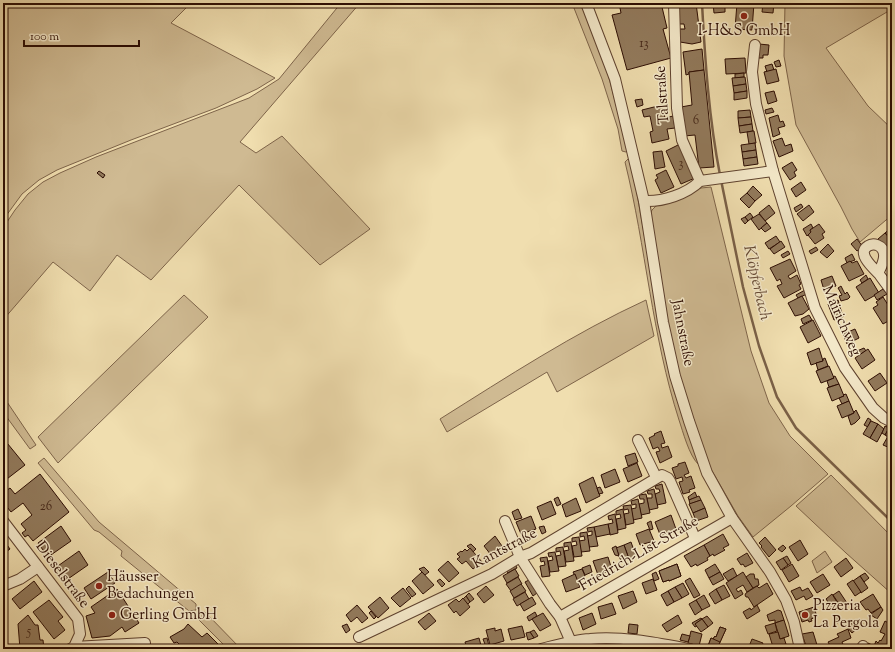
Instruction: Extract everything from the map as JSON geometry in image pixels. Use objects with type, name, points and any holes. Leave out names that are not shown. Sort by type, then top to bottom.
[{"type":"street","name":"Jahnstraße","points":[[586,3],[615,79],[644,201],[663,322],[675,376],[688,421],[707,473],[732,518],[780,587],[789,608],[800,649]]},
{"type":"street","name":"Talstraße","points":[[674,3],[673,66],[677,108],[682,140],[700,181]]},
{"type":"street","name":"Mairichweg","points":[[755,45],[752,72],[756,104],[773,171],[815,308],[845,368],[873,408],[884,418],[892,422]]},
{"type":"street","points":[[644,201],[654,202],[674,196],[694,187],[700,181],[773,171]]},
{"type":"street","points":[[878,273],[892,292]]},
{"type":"street","points":[[638,440],[658,476],[665,475],[668,478],[695,538]]},
{"type":"street","name":"Kantstraße","points":[[359,637],[492,574],[520,557],[531,553],[658,476]]},
{"type":"street","name":"Friedrich-List-Straße","points":[[560,617],[732,518]]},
{"type":"street","name":"Dieselstraße","points":[[3,521],[78,620],[80,634],[72,648]]},
{"type":"street","points":[[505,521],[520,557],[560,617],[571,642]]},
{"type":"street","points":[[3,586],[20,579],[38,567]]},
{"type":"street","points":[[541,649],[590,639],[619,639],[654,642],[689,649]]},
{"type":"street","points":[[72,648],[145,643]]},
{"type":"shaded area","points":[[3,3],[191,3],[171,23],[275,78],[257,89],[216,108],[57,170],[39,180],[22,194],[3,220]]},
{"type":"shaded area","points":[[341,3],[360,3],[240,142],[256,153],[282,136],[370,229],[320,265],[239,185],[151,280],[117,255],[90,291],[53,262],[3,320],[3,228],[28,194],[43,182],[96,157],[249,98],[279,79]]},
{"type":"shaded area","points":[[572,3],[582,3],[608,74],[628,151],[626,152],[622,151],[618,129],[602,79]]},
{"type":"shaded area","points":[[785,3],[892,3],[892,9],[826,48],[868,106],[892,129],[892,215],[860,242],[796,125],[784,56]]},
{"type":"shaded area","points":[[628,159],[631,160],[665,352],[674,391],[699,463],[698,464],[684,437],[662,356],[625,162]]},
{"type":"shaded area","points":[[711,187],[751,351],[769,403],[790,436],[828,474],[753,537],[738,516],[704,457],[680,377],[668,323],[650,215],[656,206],[701,188]]},
{"type":"shaded area","points":[[184,295],[208,317],[58,463],[38,437]]},
{"type":"shaded area","points":[[646,300],[654,336],[557,392],[547,372],[447,432],[440,419],[567,341]]},
{"type":"shaded area","points":[[3,396],[36,445],[30,449],[3,412]]},
{"type":"shaded area","points":[[44,458],[99,522],[196,604],[196,610],[189,611],[121,556],[122,551],[99,532],[94,530],[38,463]]},
{"type":"shaded area","points":[[831,475],[892,537],[892,594],[796,506]]},
{"type":"shaded area","points":[[825,551],[832,562],[817,573],[812,561]]},
{"type":"shaded area","points":[[205,612],[241,649],[228,649],[194,615]]},
{"type":"building","points":[[619,3],[668,3],[668,6],[662,7],[667,28],[663,29],[671,58],[627,70],[612,15],[621,13]]},
{"type":"building","points":[[678,3],[696,3],[701,42],[692,44],[680,42],[678,29],[685,29],[684,24],[678,24]]},
{"type":"building","points":[[713,3],[725,3],[725,12],[714,13]]},
{"type":"building","name":"I-H&S GmbH","points":[[737,3],[754,3],[752,30],[735,29]]},
{"type":"building","points":[[763,3],[774,3],[773,13],[762,12]]},
{"type":"building","points":[[759,44],[769,45],[768,55],[763,55],[763,58],[758,58]]},
{"type":"building","points":[[702,49],[704,70],[689,72],[689,74],[686,75],[683,52]]},
{"type":"building","points":[[745,58],[746,73],[726,74],[725,59]]},
{"type":"building","points":[[779,60],[781,66],[776,67],[774,62]]},
{"type":"building","points":[[772,64],[774,70],[767,72],[765,66]]},
{"type":"building","points":[[776,69],[779,81],[767,84],[764,72]]},
{"type":"building","points":[[704,70],[714,167],[699,168],[695,135],[684,136],[681,107],[692,105],[689,72]]},
{"type":"building","points":[[744,73],[744,77],[735,78],[735,74]]},
{"type":"building","points":[[745,77],[746,84],[733,86],[732,78]]},
{"type":"building","points":[[746,84],[747,91],[734,93],[733,86]]},
{"type":"building","points":[[747,91],[747,98],[734,100],[734,93]]},
{"type":"building","points":[[774,91],[777,101],[768,104],[765,93]]},
{"type":"building","points":[[642,99],[643,105],[637,107],[635,100]]},
{"type":"building","points":[[662,105],[665,118],[673,116],[675,128],[667,129],[669,139],[652,143],[650,132],[653,131],[650,116],[644,117],[642,110]]},
{"type":"building","points":[[772,108],[774,112],[766,114],[765,110]]},
{"type":"building","points":[[750,110],[751,117],[738,118],[738,111]]},
{"type":"building","points":[[778,115],[780,122],[783,121],[785,126],[778,128],[780,134],[773,137],[769,118]]},
{"type":"building","points":[[751,117],[752,124],[739,126],[738,118]]},
{"type":"building","points":[[752,124],[753,131],[740,133],[739,126]]},
{"type":"building","points":[[754,131],[756,143],[749,144],[747,132]]},
{"type":"building","points":[[782,138],[785,146],[791,144],[793,151],[779,157],[773,141]]},
{"type":"building","points":[[755,143],[756,150],[742,152],[741,145]]},
{"type":"building","points":[[680,144],[695,178],[681,184],[666,151]]},
{"type":"building","points":[[756,150],[757,157],[743,159],[742,152]]},
{"type":"building","points":[[662,151],[665,167],[655,169],[653,152]]},
{"type":"building","points":[[757,157],[758,164],[744,166],[743,159]]},
{"type":"building","points":[[792,162],[797,170],[794,172],[796,176],[790,180],[782,168]]},
{"type":"building","points":[[666,170],[674,187],[661,193],[655,180],[658,178],[656,175]]},
{"type":"building","points":[[99,171],[105,175],[103,178],[97,173]]},
{"type":"building","points":[[801,182],[806,190],[796,197],[791,189]]},
{"type":"building","points":[[753,186],[762,195],[755,201],[747,193]]},
{"type":"building","points":[[747,193],[755,201],[749,208],[740,199]]},
{"type":"building","points":[[801,204],[803,207],[796,212],[794,208]]},
{"type":"building","points":[[769,205],[775,213],[765,221],[759,213]]},
{"type":"building","points":[[809,205],[814,212],[803,221],[797,214]]},
{"type":"building","points":[[750,213],[753,217],[748,221],[745,217]]},
{"type":"building","points":[[759,214],[767,223],[759,230],[751,219]]},
{"type":"building","points":[[745,217],[748,221],[745,224],[741,219]]},
{"type":"building","points":[[767,223],[771,228],[765,232],[761,228]]},
{"type":"building","points":[[811,224],[813,228],[807,236],[803,229]]},
{"type":"building","points":[[819,224],[825,232],[822,234],[824,238],[815,244],[808,235],[811,232],[810,230]]},
{"type":"building","points":[[891,228],[892,230],[892,241],[885,233]]},
{"type":"building","points":[[885,233],[892,241],[892,247],[889,249],[878,239]]},
{"type":"building","points":[[776,236],[780,242],[769,249],[765,243]]},
{"type":"building","points":[[857,239],[863,247],[857,251],[851,244]]},
{"type":"building","points":[[781,241],[785,247],[774,254],[770,249]]},
{"type":"building","points":[[828,244],[834,251],[827,258],[820,252]]},
{"type":"building","points":[[816,247],[818,250],[811,254],[809,251]]},
{"type":"building","points":[[788,251],[790,254],[783,258],[781,255]]},
{"type":"building","points":[[852,254],[855,260],[847,263],[845,258]]},
{"type":"building","points":[[790,259],[796,271],[788,276],[790,279],[797,275],[801,284],[799,285],[801,289],[784,298],[777,286],[782,284],[780,279],[777,281],[770,268]]},
{"type":"building","points":[[850,261],[852,263],[857,261],[864,274],[849,281],[841,266]]},
{"type":"building","points":[[866,275],[868,279],[862,283],[860,280]]},
{"type":"building","points":[[832,276],[836,286],[824,290],[821,280]]},
{"type":"building","points":[[870,278],[879,293],[865,301],[856,287]]},
{"type":"building","points":[[841,286],[845,294],[847,292],[850,297],[841,301],[839,296],[842,295],[838,288]]},
{"type":"building","points":[[883,289],[887,294],[877,300],[874,295]]},
{"type":"building","points":[[805,290],[807,294],[798,298],[796,295]]},
{"type":"building","points":[[802,296],[809,309],[803,314],[795,316],[788,303]]},
{"type":"building","points":[[883,297],[892,311],[892,319],[883,324],[873,308],[878,305],[876,302]]},
{"type":"building","points":[[838,300],[843,317],[834,320],[828,304]]},
{"type":"building","points":[[809,315],[812,320],[803,324],[801,319]]},
{"type":"building","points":[[813,320],[821,336],[808,343],[800,327]]},
{"type":"building","points":[[855,329],[859,338],[847,344],[843,334]]},
{"type":"building","points":[[819,348],[823,361],[811,365],[807,353]]},
{"type":"building","points":[[864,348],[866,351],[859,355],[857,351]]},
{"type":"building","points":[[868,349],[875,360],[862,369],[855,358]]},
{"type":"building","points":[[825,358],[828,366],[818,370],[816,363],[823,361]]},
{"type":"building","points":[[829,366],[834,378],[821,383],[816,371]]},
{"type":"building","points":[[880,373],[887,383],[875,391],[868,381]]},
{"type":"building","points":[[835,376],[839,384],[829,387],[827,381]]},
{"type":"building","points":[[839,384],[844,396],[832,401],[827,388]]},
{"type":"building","points":[[846,394],[849,401],[842,404],[839,398]]},
{"type":"building","points":[[849,401],[854,413],[842,418],[837,406]]},
{"type":"building","points":[[856,410],[860,418],[851,425],[848,416]]},
{"type":"building","points":[[868,418],[871,420],[868,427],[864,425]]},
{"type":"building","points":[[871,421],[878,424],[870,438],[863,434]]},
{"type":"building","points":[[878,424],[884,429],[877,442],[870,438]]},
{"type":"building","points":[[885,426],[889,428],[885,435],[882,433]]},
{"type":"building","points":[[889,428],[892,430],[888,437],[885,435]]},
{"type":"building","points":[[661,431],[665,443],[661,444],[662,448],[668,446],[672,457],[660,463],[656,452],[660,451],[658,447],[653,449],[649,438]]},
{"type":"building","points":[[891,431],[892,445],[890,448],[883,445]]},
{"type":"building","points":[[3,438],[25,465],[3,482]]},
{"type":"building","points":[[635,453],[638,462],[628,466],[625,456]]},
{"type":"building","points":[[685,462],[689,473],[684,475],[686,478],[691,476],[695,488],[689,490],[690,492],[683,494],[679,482],[683,481],[682,477],[676,479],[672,468]]},
{"type":"building","points":[[637,463],[642,476],[628,482],[623,469]]},
{"type":"building","points":[[615,469],[620,482],[605,488],[601,475]]},
{"type":"building","points":[[40,474],[69,512],[33,541],[28,535],[25,537],[22,533],[26,530],[21,524],[32,515],[23,503],[11,512],[3,502],[3,493],[10,488],[15,494]]},
{"type":"building","points":[[593,477],[600,496],[586,503],[579,484]]},
{"type":"building","points":[[662,484],[666,503],[657,505],[655,494],[660,492],[655,486]]},
{"type":"building","points":[[600,487],[603,493],[599,494],[597,488]]},
{"type":"building","points":[[654,489],[658,508],[649,510],[647,498],[652,498],[652,494],[648,494],[647,491]]},
{"type":"building","points":[[695,492],[697,497],[689,500],[688,497]]},
{"type":"building","points":[[646,494],[650,513],[641,515],[639,504],[644,503],[644,499],[640,499],[639,495]]},
{"type":"building","points":[[699,496],[701,500],[690,504],[689,500]]},
{"type":"building","points":[[558,497],[561,504],[557,506],[554,499]]},
{"type":"building","points":[[576,498],[581,511],[566,517],[562,505]]},
{"type":"building","points":[[638,499],[642,518],[633,520],[631,509],[636,508],[636,504],[632,505],[631,501]]},
{"type":"building","points":[[701,500],[705,508],[693,513],[689,504]]},
{"type":"building","points":[[551,501],[556,514],[542,520],[537,507]]},
{"type":"building","points":[[631,505],[634,523],[626,525],[624,514],[629,513],[628,509],[624,510],[623,506]]},
{"type":"building","points":[[705,508],[708,517],[696,521],[693,513]]},
{"type":"building","points":[[518,509],[522,518],[515,520],[512,512]]},
{"type":"building","points":[[623,509],[626,528],[618,530],[616,519],[621,518],[620,514],[616,515],[616,511]]},
{"type":"building","points":[[615,514],[618,533],[610,535],[608,524],[613,523],[612,519],[609,520],[608,516]]},
{"type":"building","points":[[671,515],[677,532],[661,537],[655,522]]},
{"type":"building","points":[[531,516],[536,529],[521,534],[516,522]]},
{"type":"building","points":[[651,521],[653,529],[650,530],[647,523]]},
{"type":"building","points":[[608,524],[610,534],[596,537],[594,527]]},
{"type":"building","points":[[61,526],[71,541],[48,557],[38,543]]},
{"type":"building","points":[[544,526],[546,532],[542,534],[539,527]]},
{"type":"building","points":[[594,527],[598,546],[589,547],[587,536],[592,535],[592,531],[588,532],[587,528]]},
{"type":"building","points":[[649,529],[654,541],[640,545],[636,534]]},
{"type":"building","points":[[587,532],[590,551],[581,552],[579,541],[585,540],[584,536],[580,537],[580,533]]},
{"type":"building","points":[[723,534],[729,545],[723,548],[725,550],[714,556],[713,554],[710,556],[704,545]]},
{"type":"building","points":[[495,536],[502,546],[491,555],[484,546]]},
{"type":"building","points":[[579,537],[582,556],[574,557],[572,546],[577,545],[576,541],[572,542],[572,538]]},
{"type":"building","points":[[765,537],[776,550],[769,557],[759,543]]},
{"type":"building","points":[[800,540],[808,554],[798,561],[789,547]]},
{"type":"building","points":[[571,542],[574,561],[566,562],[564,551],[569,550],[568,546],[564,547],[564,543]]},
{"type":"building","points":[[631,542],[636,556],[629,559],[624,545]]},
{"type":"building","points":[[471,544],[476,549],[473,552],[467,546]]},
{"type":"building","points":[[7,545],[10,549],[3,554],[3,548]]},
{"type":"building","points":[[624,545],[629,559],[621,561],[616,548]]},
{"type":"building","points":[[704,545],[710,556],[707,558],[708,560],[697,566],[696,564],[691,567],[684,556]]},
{"type":"building","points":[[783,545],[786,548],[782,552],[778,549]]},
{"type":"building","points":[[616,546],[619,556],[615,555],[612,548]]},
{"type":"building","points":[[563,547],[566,566],[558,567],[556,556],[561,555],[560,551],[556,552],[556,548]]},
{"type":"building","points":[[470,548],[482,562],[473,569],[466,561],[462,564],[457,559],[460,557],[457,554],[465,549],[467,551]]},
{"type":"building","points":[[79,551],[88,565],[65,581],[55,568]]},
{"type":"building","points":[[555,552],[559,571],[550,572],[548,561],[553,560],[552,556],[549,557],[548,553]]},
{"type":"building","points":[[747,553],[753,563],[745,567],[743,564],[741,565],[737,559]]},
{"type":"building","points":[[787,556],[791,563],[788,565],[783,558]]},
{"type":"building","points":[[547,557],[550,576],[542,577],[540,566],[545,565],[544,561],[541,562],[540,558]]},
{"type":"building","points":[[608,557],[612,570],[598,575],[593,561]]},
{"type":"building","points":[[783,558],[788,565],[781,570],[776,562]]},
{"type":"building","points":[[846,558],[853,568],[841,577],[834,567]]},
{"type":"building","points":[[448,561],[459,573],[449,582],[438,570]]},
{"type":"building","points":[[515,564],[517,568],[508,573],[506,570]]},
{"type":"building","points":[[677,564],[681,576],[663,582],[659,571]]},
{"type":"building","points":[[677,564],[681,576],[663,582],[659,571]]},
{"type":"building","points":[[715,564],[720,572],[709,578],[705,570]]},
{"type":"building","points":[[792,564],[799,576],[789,582],[782,570]]},
{"type":"building","points":[[590,565],[592,572],[585,575],[582,568]]},
{"type":"building","points":[[424,567],[429,572],[425,575],[419,569]]},
{"type":"building","points":[[733,568],[737,576],[728,581],[723,574]]},
{"type":"building","points":[[515,569],[519,576],[507,583],[503,576]]},
{"type":"building","points":[[582,569],[585,576],[577,580],[573,572]]},
{"type":"building","name":"Häusser Bedachungen","points":[[108,572],[115,583],[91,599],[84,588]]},
{"type":"building","points":[[422,572],[434,585],[423,594],[412,581]]},
{"type":"building","points":[[656,572],[659,579],[654,581],[652,574]]},
{"type":"building","points":[[720,572],[724,579],[713,585],[709,578]]},
{"type":"building","points":[[743,572],[753,588],[747,592],[743,585],[736,589],[738,592],[741,590],[743,594],[735,599],[726,583]]},
{"type":"building","points":[[865,573],[869,578],[864,582],[860,576]]},
{"type":"building","points":[[575,574],[580,587],[566,592],[562,580]]},
{"type":"building","points":[[750,574],[754,574],[755,579],[758,579],[759,585],[753,588],[746,577]]},
{"type":"building","points":[[823,574],[830,585],[817,593],[810,582]]},
{"type":"building","points":[[860,576],[868,588],[861,593],[853,581]]},
{"type":"building","points":[[518,577],[522,584],[511,591],[506,584]]},
{"type":"building","points":[[690,578],[700,595],[694,598],[685,581]]},
{"type":"building","points":[[440,579],[445,584],[442,587],[437,581]]},
{"type":"building","points":[[653,579],[657,590],[646,594],[642,583]]},
{"type":"building","points":[[529,580],[537,593],[533,596],[525,582]]},
{"type":"building","points":[[853,580],[861,592],[855,596],[847,584]]},
{"type":"building","points":[[34,581],[42,592],[20,609],[12,599]]},
{"type":"building","points":[[683,583],[689,594],[682,598],[675,587]]},
{"type":"building","points":[[767,583],[773,594],[754,607],[748,597],[746,597],[746,593],[757,586],[759,588]]},
{"type":"building","points":[[521,584],[526,591],[514,598],[510,591]]},
{"type":"building","points":[[724,585],[730,596],[722,600],[716,589]]},
{"type":"building","points":[[409,586],[416,594],[412,597],[406,589]]},
{"type":"building","points":[[486,586],[494,595],[484,603],[477,594]]},
{"type":"building","points":[[675,587],[682,598],[674,602],[668,591]]},
{"type":"building","points":[[800,587],[802,591],[808,588],[813,596],[806,600],[804,596],[796,600],[791,591]]},
{"type":"building","points":[[403,588],[411,598],[400,607],[391,598]]},
{"type":"building","name":"Gerling GmbH","points":[[117,589],[139,623],[125,632],[122,627],[110,636],[92,638],[86,616],[95,613],[91,607]]},
{"type":"building","points":[[716,589],[722,600],[715,604],[709,594]]},
{"type":"building","points":[[633,591],[637,602],[623,609],[618,596]]},
{"type":"building","points":[[668,591],[674,602],[667,606],[661,595]]},
{"type":"building","points":[[839,591],[847,603],[841,607],[833,595]]},
{"type":"building","points":[[525,592],[529,599],[517,606],[513,599]]},
{"type":"building","points":[[469,593],[474,599],[470,602],[466,596]]},
{"type":"building","points":[[832,594],[840,607],[834,611],[826,599]]},
{"type":"building","points":[[873,594],[881,607],[871,613],[868,609],[866,610],[860,602]]},
{"type":"building","points":[[704,595],[710,606],[702,610],[696,600]]},
{"type":"building","points":[[466,596],[470,602],[468,604],[463,599]]},
{"type":"building","points":[[380,597],[389,608],[378,618],[368,607]]},
{"type":"building","points":[[532,597],[536,604],[524,611],[520,604]]},
{"type":"building","points":[[463,598],[470,607],[460,616],[456,611],[454,613],[448,605],[456,599],[459,602]]},
{"type":"building","points":[[49,600],[63,617],[58,621],[65,630],[54,639],[33,612]]},
{"type":"building","points":[[696,600],[702,610],[695,615],[689,604]]},
{"type":"building","points":[[612,603],[616,614],[601,619],[598,607]]},
{"type":"building","points":[[357,605],[368,618],[362,623],[357,617],[351,622],[346,615]]},
{"type":"building","points":[[757,605],[760,611],[747,619],[743,612],[750,608],[751,610]]},
{"type":"building","points":[[814,607],[817,617],[811,619],[812,621],[809,622],[808,620],[802,622],[799,612]]},
{"type":"building","points":[[881,607],[883,610],[877,619],[871,615],[871,614]]},
{"type":"building","points":[[778,610],[781,611],[784,620],[775,623],[775,620],[769,621],[767,615]]},
{"type":"building","points":[[371,611],[376,617],[374,619],[369,613]]},
{"type":"building","points":[[535,612],[537,616],[529,621],[527,617]]},
{"type":"building","points":[[429,613],[436,621],[425,630],[418,622]]},
{"type":"building","points":[[543,613],[551,625],[540,631],[532,619]]},
{"type":"building","points":[[592,613],[596,624],[583,630],[579,618]]},
{"type":"building","points":[[28,615],[35,625],[38,625],[40,640],[43,640],[44,649],[20,649],[18,624]]},
{"type":"building","points":[[678,615],[682,623],[667,632],[662,625]]},
{"type":"building","points":[[707,616],[713,623],[708,627],[702,619]]},
{"type":"building","points":[[838,616],[841,621],[837,623],[834,618]]},
{"type":"building","points":[[701,618],[702,619],[695,624],[697,626],[695,627],[692,623]]},
{"type":"building","points":[[702,619],[708,627],[701,632],[695,624]]},
{"type":"building","points":[[859,619],[863,624],[859,627],[855,622]]},
{"type":"building","points":[[784,620],[789,636],[780,639],[775,623]]},
{"type":"building","points":[[855,621],[859,627],[852,633],[847,627]]},
{"type":"building","points":[[885,621],[892,625],[892,649],[865,649],[868,643],[874,646],[876,641],[878,643],[880,640],[881,641],[885,634],[880,632]]},
{"type":"building","points":[[775,623],[777,631],[768,634],[765,626]]},
{"type":"building","points":[[188,624],[202,637],[207,633],[223,649],[184,649],[177,642],[174,643],[170,637],[184,629]]},
{"type":"building","points":[[347,624],[350,630],[346,633],[342,626]]},
{"type":"building","points":[[629,624],[638,625],[637,634],[628,633]]},
{"type":"building","points":[[522,626],[525,637],[511,640],[508,629]]},
{"type":"building","points":[[720,627],[726,629],[720,642],[713,639],[715,636],[716,637]]},
{"type":"building","points":[[720,627],[726,629],[717,649],[715,649],[708,646],[711,638],[713,639],[715,636],[716,637]]},
{"type":"building","points":[[495,628],[495,631],[501,629],[504,641],[490,645],[486,630]]},
{"type":"building","points":[[848,629],[851,638],[842,642],[845,649],[832,649],[828,642],[839,637],[837,634]]},
{"type":"building","points":[[534,630],[538,636],[534,638],[530,632]]},
{"type":"building","points":[[691,631],[702,634],[699,646],[688,643]]},
{"type":"building","points":[[530,632],[534,638],[528,640],[526,633]]},
{"type":"building","points":[[778,632],[780,639],[784,638],[786,644],[773,647],[769,634]]},
{"type":"building","points":[[813,632],[817,645],[807,649],[802,634]]},
{"type":"building","points":[[682,634],[690,636],[688,642],[680,640]]},
{"type":"building","points":[[479,638],[482,649],[467,649],[465,642]]},
{"type":"building","points":[[487,638],[489,646],[486,647],[483,639]]},
{"type":"building","points":[[711,638],[720,642],[717,649],[708,646]]},
{"type":"building","points":[[752,639],[763,643],[761,648],[748,649]]},
{"type":"building","points":[[457,645],[458,649],[444,649],[444,648]]},
{"type":"waterway","name":"Klöpferbach","points":[[702,3],[710,111],[720,175]]},
{"type":"waterway","name":"Klöpferbach","points":[[721,180],[743,287],[759,346],[777,397],[796,428],[892,522]]},
{"type":"place","name":"I-H&S GmbH","points":[[744,16]]},
{"type":"place","name":"Häusser Bedachungen","points":[[99,586]]},
{"type":"place","name":"Gerling GmbH","points":[[112,615]]},
{"type":"place","name":"Pizzeria La Pergola","points":[[805,615]]}]
